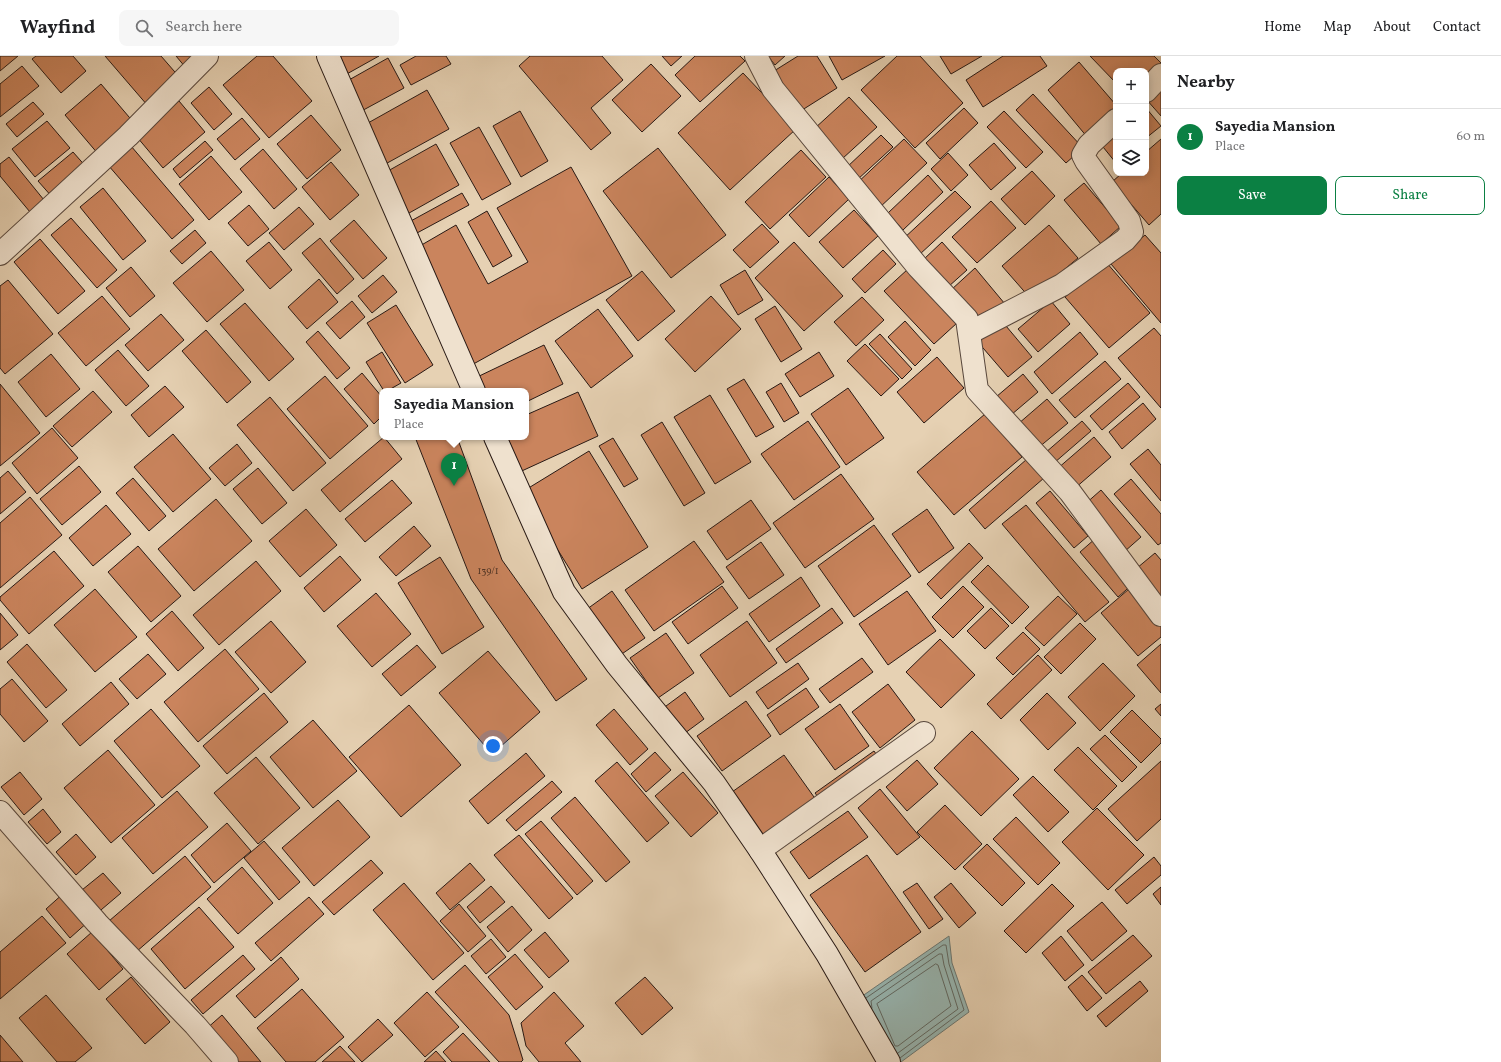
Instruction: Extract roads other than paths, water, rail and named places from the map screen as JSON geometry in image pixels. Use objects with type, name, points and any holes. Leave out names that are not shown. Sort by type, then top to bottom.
[{"type":"street","points":[[0,254],[128,136],[207,56]]},
{"type":"street","points":[[328,56],[473,388]]},
{"type":"street","points":[[756,56],[773,89],[918,267],[967,319],[977,390],[1070,492],[1161,615]]},
{"type":"street","points":[[1149,88],[1161,75]]},
{"type":"street","points":[[969,333],[1062,285],[1125,240],[1132,232],[1129,221],[1086,162],[1083,154],[1088,145],[1113,123]]},
{"type":"street","points":[[496,440],[564,592],[617,665],[714,783],[760,850],[827,954],[890,1062]]},
{"type":"street","points":[[760,850],[924,733]]},
{"type":"street","points":[[0,812],[97,923],[195,1025],[227,1062]]},
{"type":"water","points":[[949,936],[952,963],[969,1012],[901,1062],[886,1062],[858,999]]},
{"type":"place","name":"Sayedia Mansion","points":[[454,486]]}]
